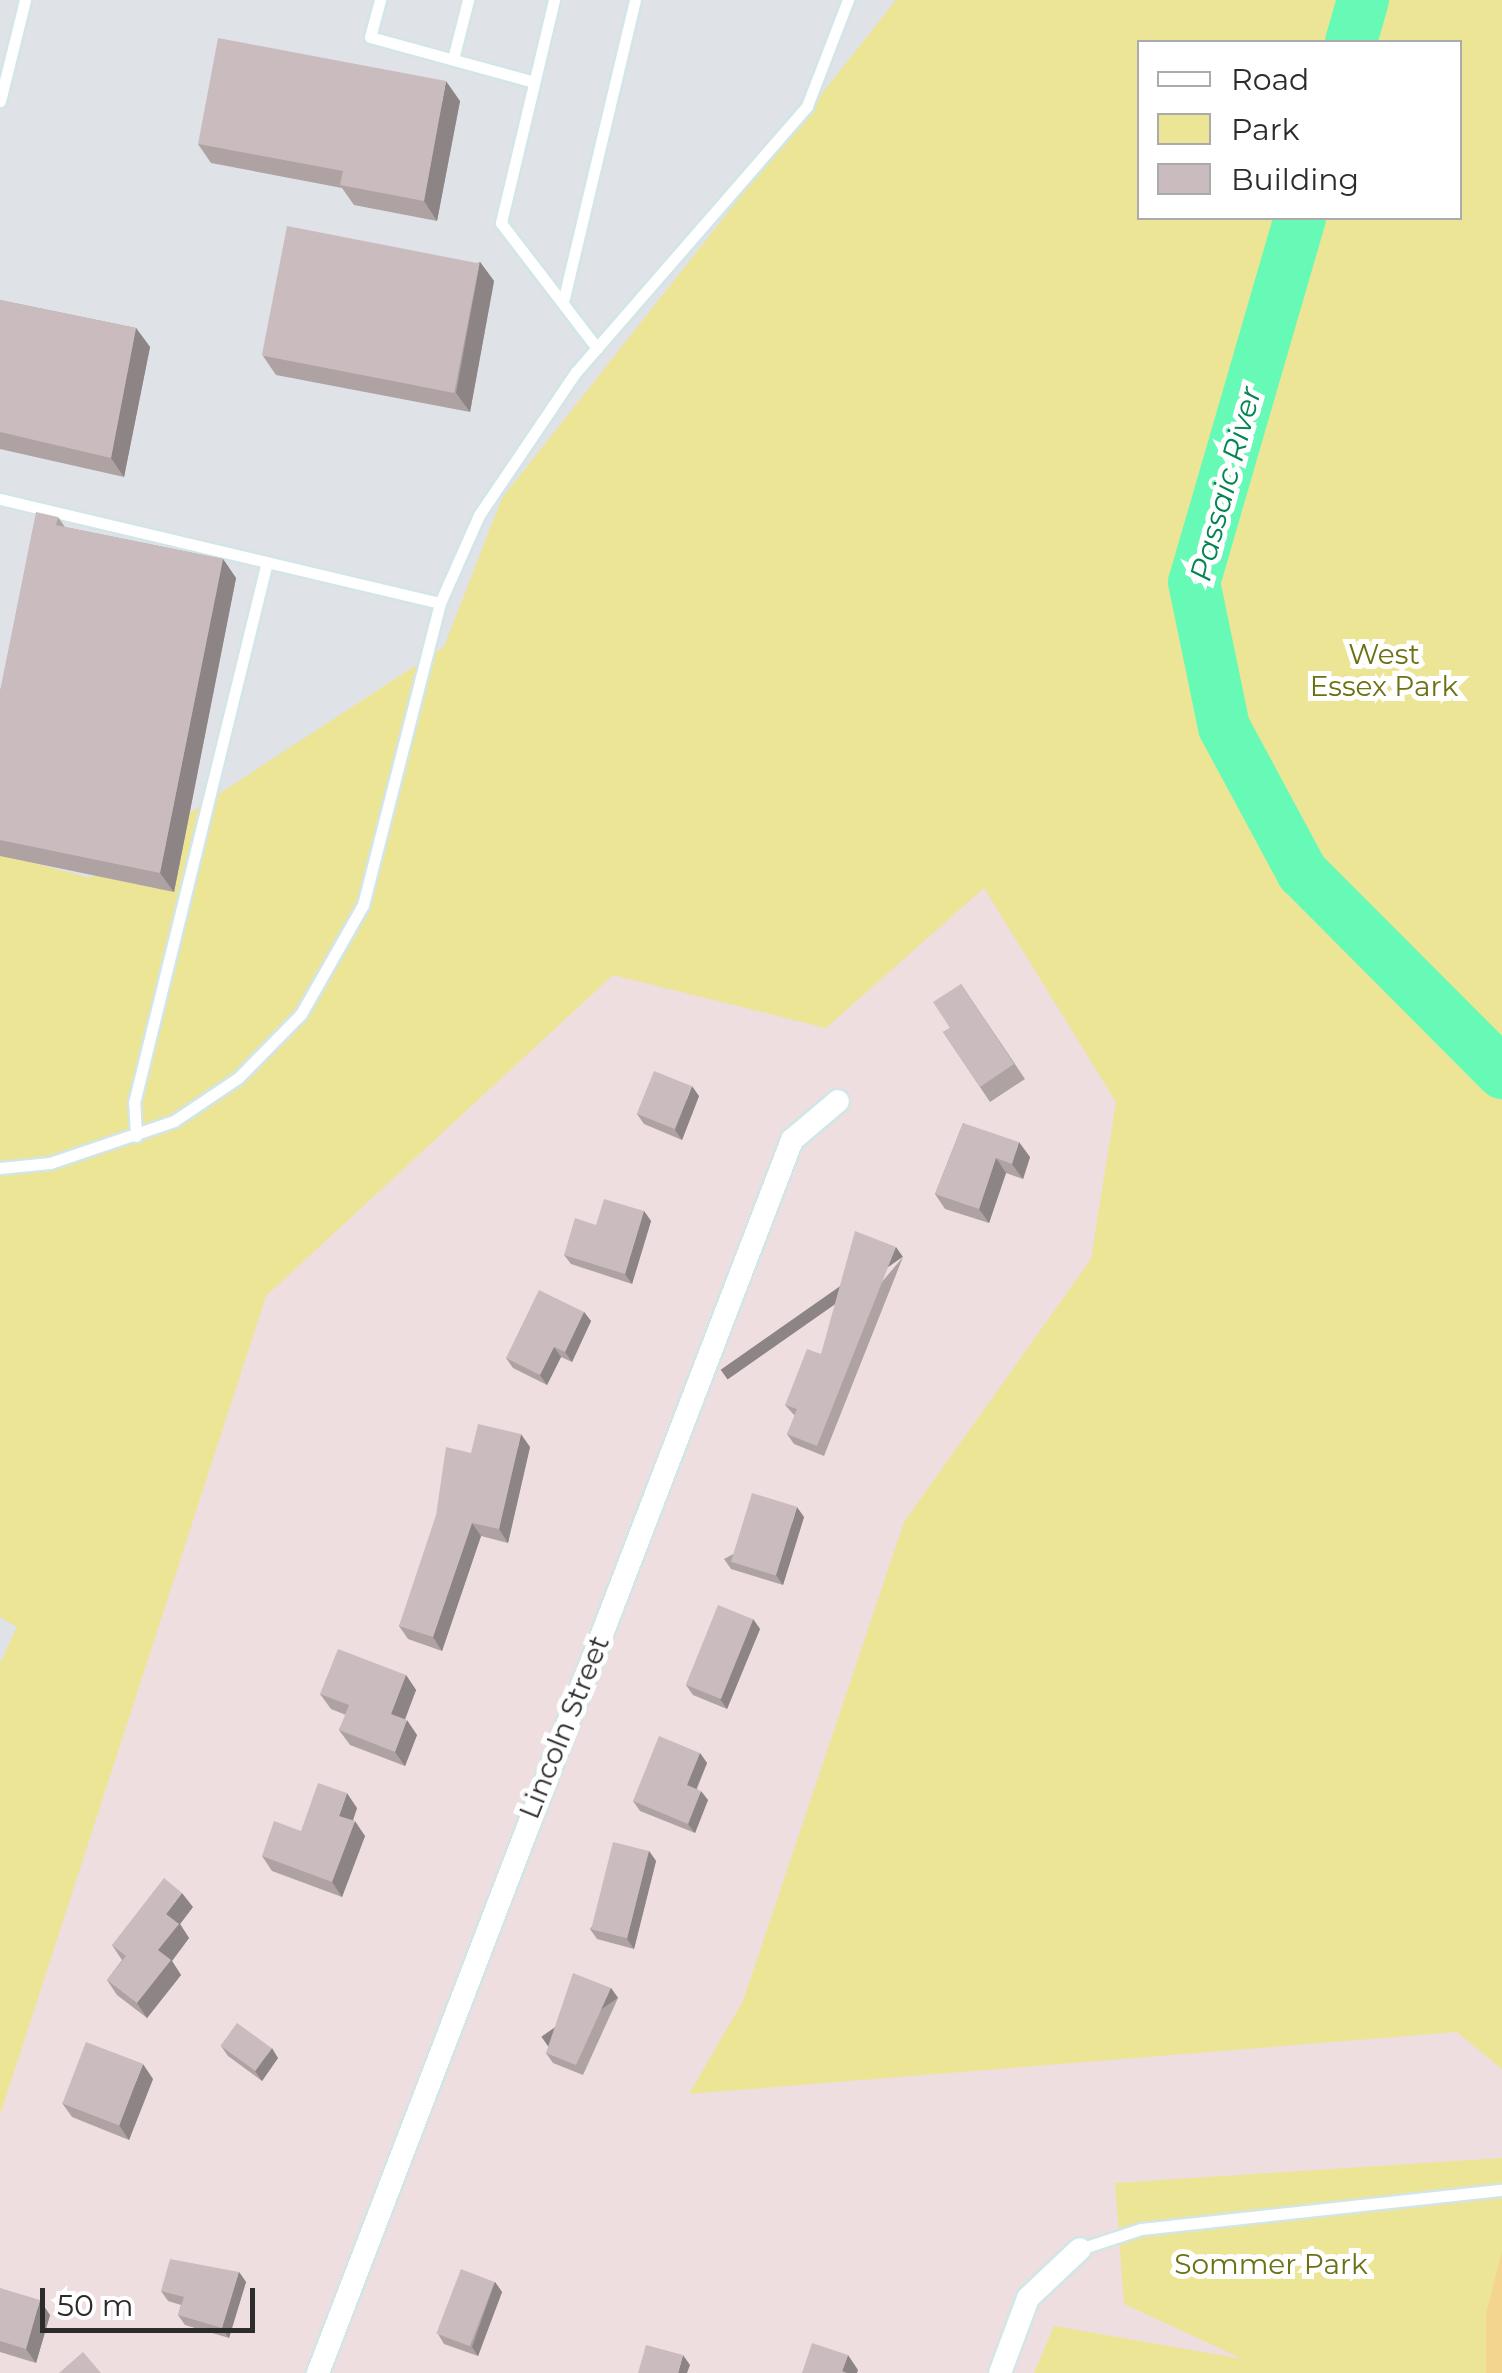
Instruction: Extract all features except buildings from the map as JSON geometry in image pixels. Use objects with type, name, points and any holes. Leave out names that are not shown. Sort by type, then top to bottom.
[{"type":"street","name":"Lincoln Street","points":[[318,2373],[792,1140],[838,1101]]},
{"type":"street","points":[[1000,2373],[1028,2298],[1080,2250]]},
{"type":"lane","points":[[0,101],[25,0]]},
{"type":"lane","points":[[380,0],[370,37],[534,82]]},
{"type":"lane","points":[[453,59],[468,0]]},
{"type":"lane","points":[[554,0],[500,222],[564,298],[597,348]]},
{"type":"lane","points":[[564,298],[634,0]]},
{"type":"lane","points":[[0,1168],[136,1136],[205,1103],[270,1049],[350,938],[440,603],[479,515],[597,348],[808,106],[848,0]]},
{"type":"lane","points":[[0,498],[440,603]]},
{"type":"lane","points":[[136,1136],[134,1103],[267,562]]},
{"type":"lane","points":[[1080,2250],[1141,2229],[1502,2190]]},
{"type":"shaded area","points":[[0,0],[896,0],[502,498],[444,647],[90,878],[0,854]]},
{"type":"shaded area","points":[[0,1617],[17,1627],[0,1663]]},
{"type":"shaded area","points":[[1502,2251],[1502,2373],[1486,2373],[1486,2314]]},
{"type":"green space","name":"West Essex Park","points":[[896,0],[1502,0],[1502,2069],[1457,2032],[689,2094],[743,2001],[904,1522],[1091,1259],[1116,1102],[984,888],[826,1028],[613,975],[266,1296],[0,2115],[0,1663],[17,1627],[0,1617],[0,854],[90,878],[444,647],[502,498]]},
{"type":"green space","name":"Sommer Park","points":[[1502,2158],[1502,2373],[1034,2373],[1054,2326],[1243,2359],[1124,2304],[1115,2183]]},
{"type":"waterway","name":"Passaic River","points":[[1352,40],[1363,0]]},
{"type":"waterway","name":"Passaic River","points":[[1299,220],[1194,582],[1224,727],[1302,872],[1502,1073]]}]
